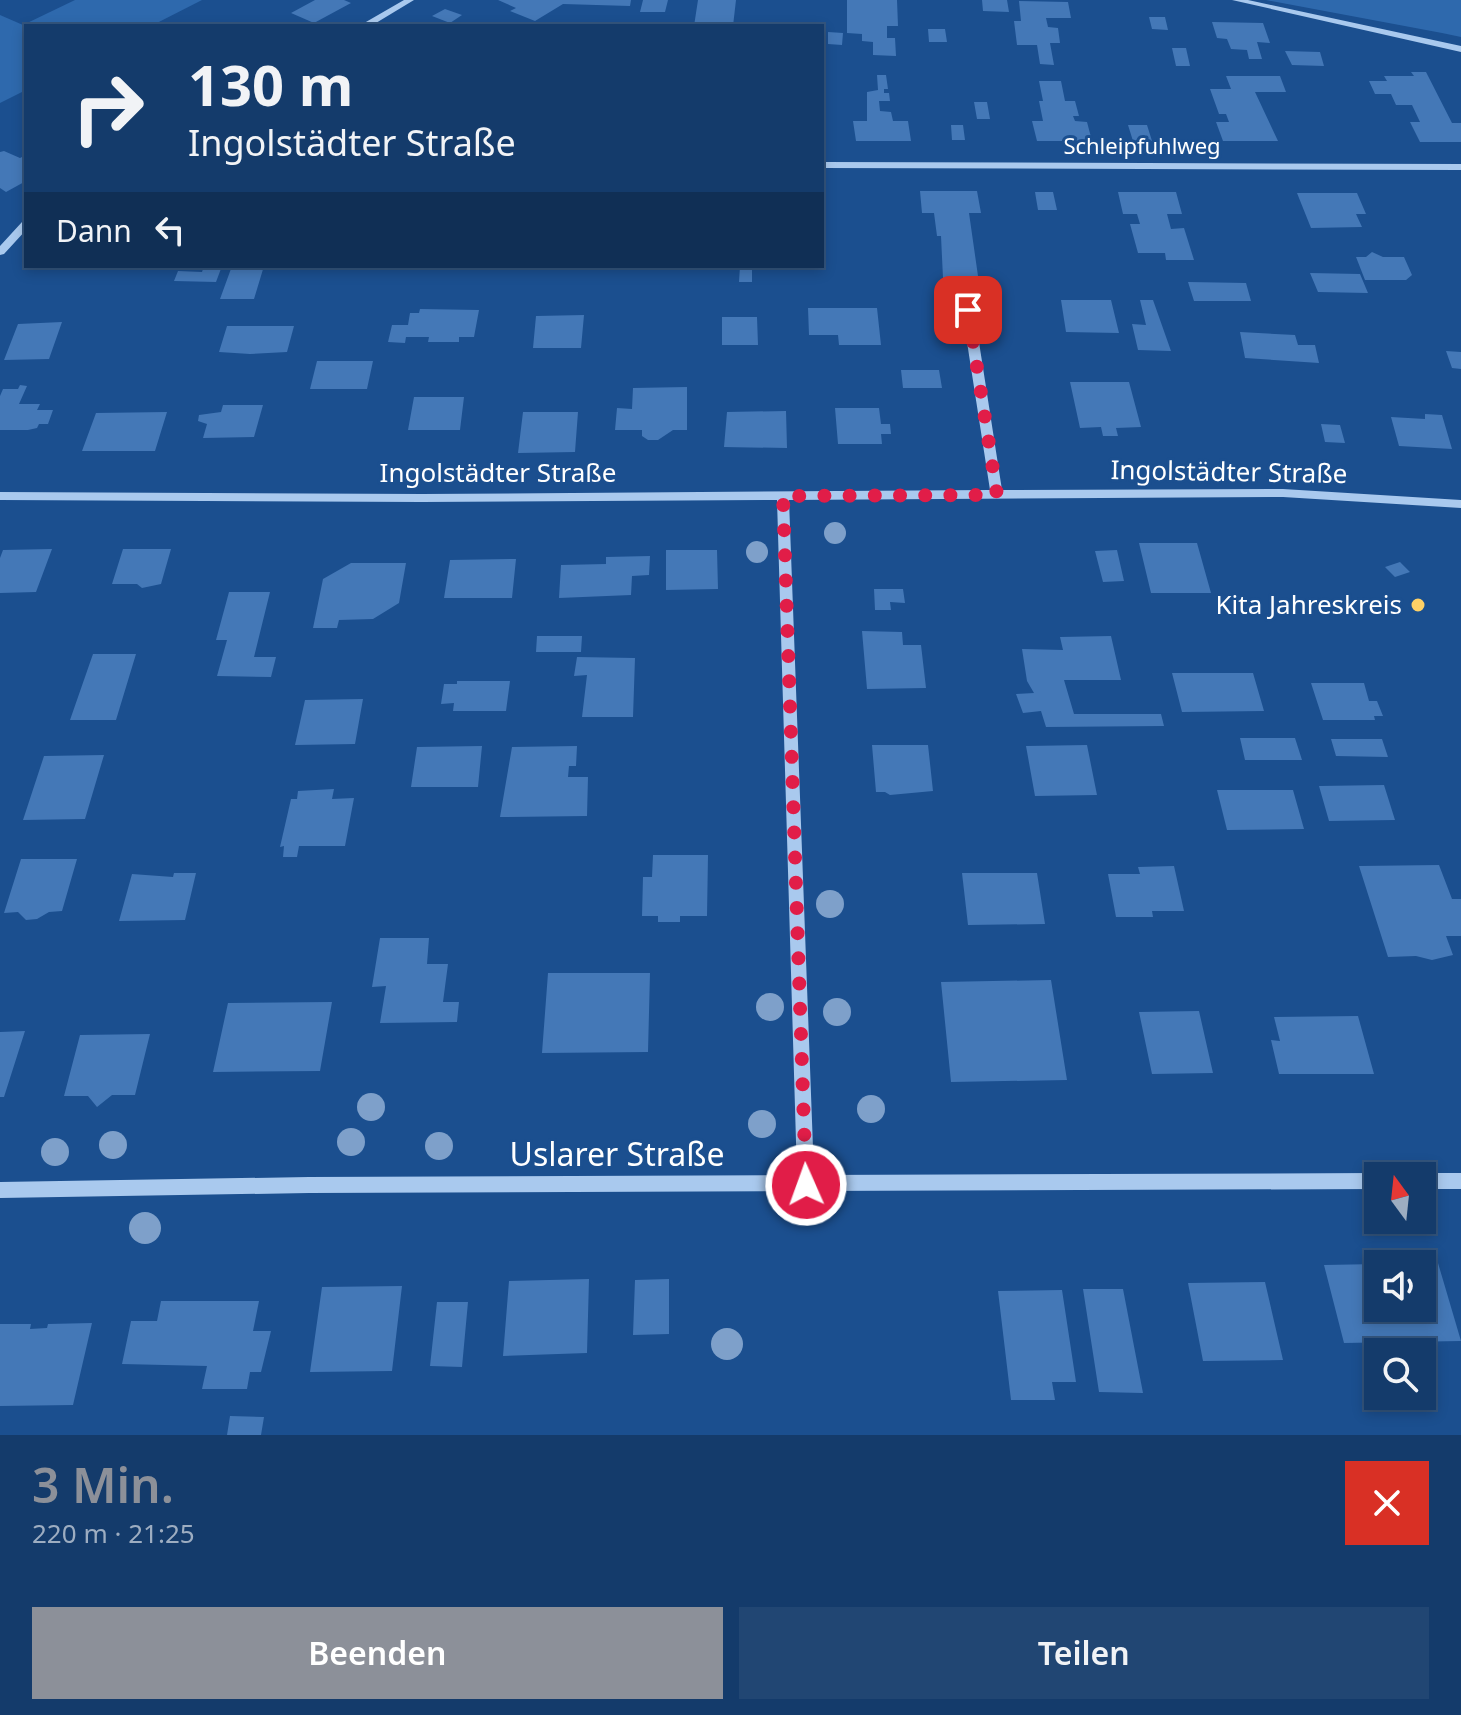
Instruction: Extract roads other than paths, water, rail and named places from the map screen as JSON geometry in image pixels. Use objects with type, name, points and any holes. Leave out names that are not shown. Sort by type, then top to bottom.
[{"type":"street","points":[[368,24],[410,0]]},
{"type":"street","points":[[1236,0],[1461,49]]},
{"type":"street","name":"Schleipfuhlweg","points":[[824,165],[1461,167]]},
{"type":"street","points":[[0,252],[24,226]]},
{"type":"street","points":[[968,310],[997,495]]},
{"type":"street","name":"Ingolstädter Straße","points":[[0,496],[1283,493],[1461,504]]},
{"type":"street","points":[[783,496],[806,1185]]},
{"type":"street","name":"Uslarer Straße","points":[[0,1190],[309,1185],[1364,1181]]},
{"type":"street","points":[[1436,1181],[1461,1181]]},
{"type":"place","name":"Kita Jahreskreis","points":[[1418,605]]}]
